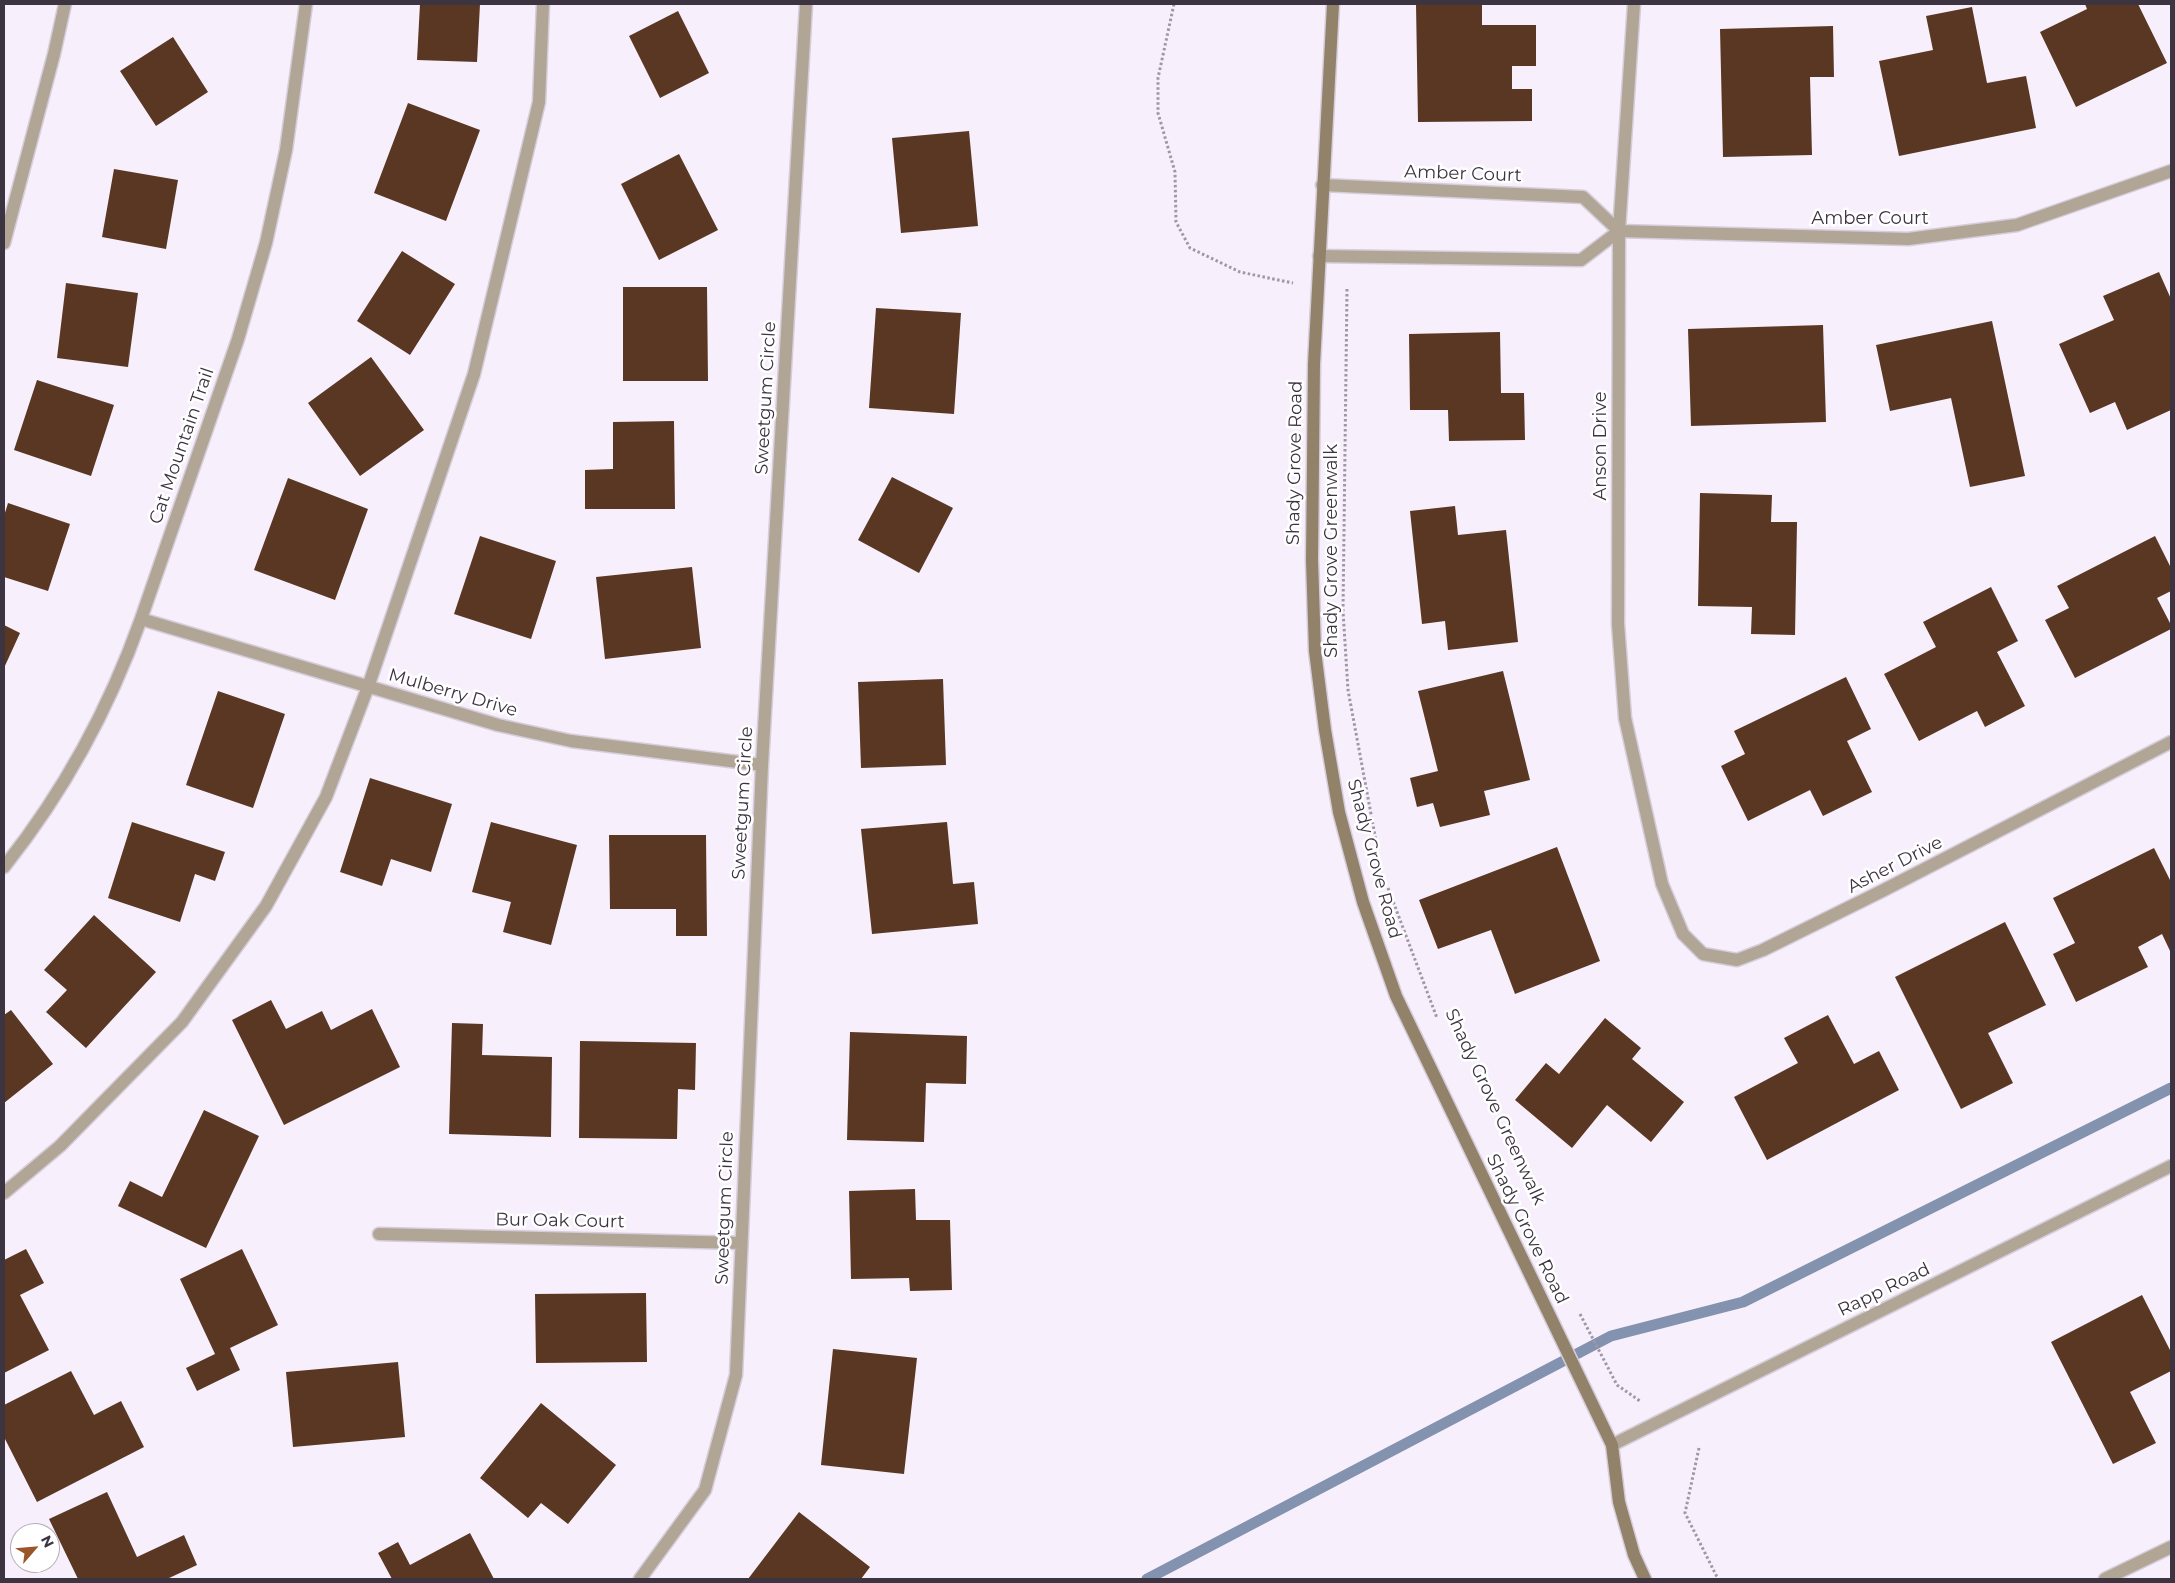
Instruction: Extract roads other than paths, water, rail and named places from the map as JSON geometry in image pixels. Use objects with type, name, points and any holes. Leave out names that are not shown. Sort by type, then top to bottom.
[{"type":"main road","name":"Shady Grove Road","points":[[1333,4],[1317,287],[1312,560],[1315,651],[1325,730],[1339,812],[1363,902],[1396,996],[1612,1445],[1619,1502],[1634,1555],[1645,1579]]},
{"type":"street","points":[[4,243],[54,54],[65,4]]},
{"type":"street","name":"Cat Mountain Trail","points":[[4,867],[27,838],[81,755],[126,659],[141,619],[238,339],[266,243],[286,150],[303,4]]},
{"type":"street","points":[[4,1193],[60,1146],[182,1022],[266,906],[326,797],[368,687],[474,374],[540,102],[543,4]]},
{"type":"street","name":"Sweetgum Circle","points":[[640,1579],[705,1490],[736,1375],[740,1243],[762,765],[806,4]]},
{"type":"street","name":"Anson Drive","points":[[1634,4],[1619,232],[1618,624],[1625,718],[1662,884]]},
{"type":"street","name":"Amber Court","points":[[1322,185],[1582,197],[1619,232],[1908,240],[2017,225],[2171,171]]},
{"type":"street","points":[[1319,256],[1581,260],[1619,232]]},
{"type":"street","name":"Mulberry Drive","points":[[141,619],[498,725],[571,741],[762,765]]},
{"type":"street","name":"Asher Drive","points":[[1662,884],[1683,934],[1703,954],[1737,960],[1763,950],[1882,891],[2171,742]]},
{"type":"street","name":"Rapp Road","points":[[1612,1445],[2171,1166]]},
{"type":"street","name":"Bur Oak Court","points":[[380,1234],[740,1243]]},
{"type":"street","points":[[2105,1579],[2171,1547]]},
{"type":"waterway","points":[[1147,1579],[1611,1336],[1743,1302],[2171,1088]]}]
